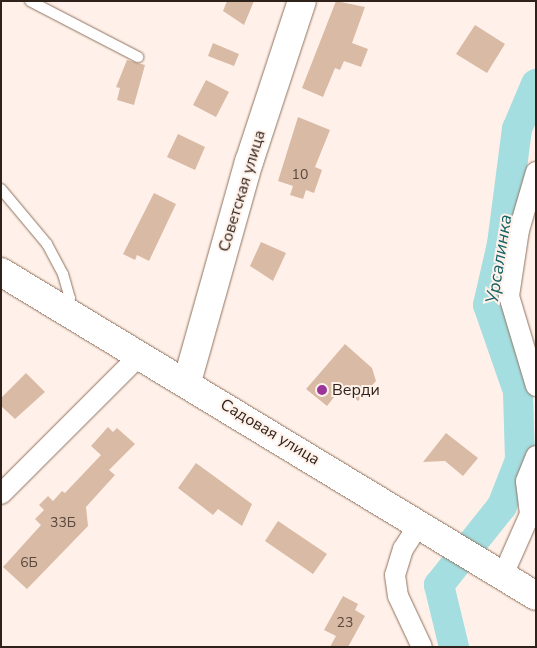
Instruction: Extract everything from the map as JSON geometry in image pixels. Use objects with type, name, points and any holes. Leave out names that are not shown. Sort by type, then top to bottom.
[{"type":"street","name":"Советская улица","points":[[187,382],[249,162],[302,1]]},
{"type":"street","points":[[536,172],[519,230],[509,296],[536,386]]},
{"type":"street","name":"Садовая улица","points":[[1,272],[420,522],[536,596]]},
{"type":"street","points":[[1,494],[141,354]]},
{"type":"street","points":[[503,575],[530,514],[526,481],[536,456]]},
{"type":"street","points":[[420,522],[403,549],[395,575],[398,596],[422,647]]},
{"type":"lane","points":[[30,1],[138,57]]},
{"type":"lane","points":[[1,190],[47,244],[63,274],[70,298],[66,312]]},
{"type":"building","points":[[227,1],[254,1],[244,25],[223,11]]},
{"type":"building","points":[[336,1],[365,7],[352,43],[368,49],[361,67],[344,61],[340,70],[335,68],[323,97],[302,88]]},
{"type":"building","points":[[475,25],[505,44],[487,73],[456,54]]},
{"type":"building","points":[[213,43],[239,54],[234,66],[208,56]]},
{"type":"building","points":[[127,60],[145,65],[134,105],[117,100],[120,88],[116,87]]},
{"type":"building","points":[[206,80],[229,92],[216,117],[193,105]]},
{"type":"building","points":[[298,117],[330,130],[315,167],[322,170],[314,193],[306,190],[303,199],[290,195],[293,186],[278,181]]},
{"type":"building","points":[[178,134],[205,147],[195,170],[167,157]]},
{"type":"building","points":[[154,193],[176,204],[149,261],[137,255],[135,260],[123,254]]},
{"type":"building","points":[[261,242],[286,253],[273,281],[250,266]]},
{"type":"building","points":[[345,344],[372,368],[376,381],[358,401],[342,387],[327,406],[306,389]]},
{"type":"building","points":[[26,373],[45,392],[15,419],[1,406],[1,398]]},
{"type":"building","points":[[108,427],[113,432],[117,428],[135,444],[109,470],[115,475],[86,507],[88,526],[27,589],[3,567],[41,525],[35,519],[44,510],[39,505],[48,496],[53,501],[62,491],[65,493],[101,455],[91,446]]},
{"type":"building","points":[[446,433],[478,458],[463,476],[445,461],[423,462]]},
{"type":"building","points":[[196,463],[252,504],[242,526],[218,509],[213,515],[178,488]]},
{"type":"building","points":[[278,521],[327,554],[313,574],[265,541]]},
{"type":"building","points":[[343,596],[358,604],[355,610],[365,616],[348,647],[330,647],[336,636],[324,630]]},
{"type":"waterway","name":"Урсалинка","points":[[454,647],[439,585],[502,506],[520,460],[518,391],[488,305],[502,244],[517,129],[536,84]]},
{"type":"place","name":"Верди","points":[[322,390]]}]
